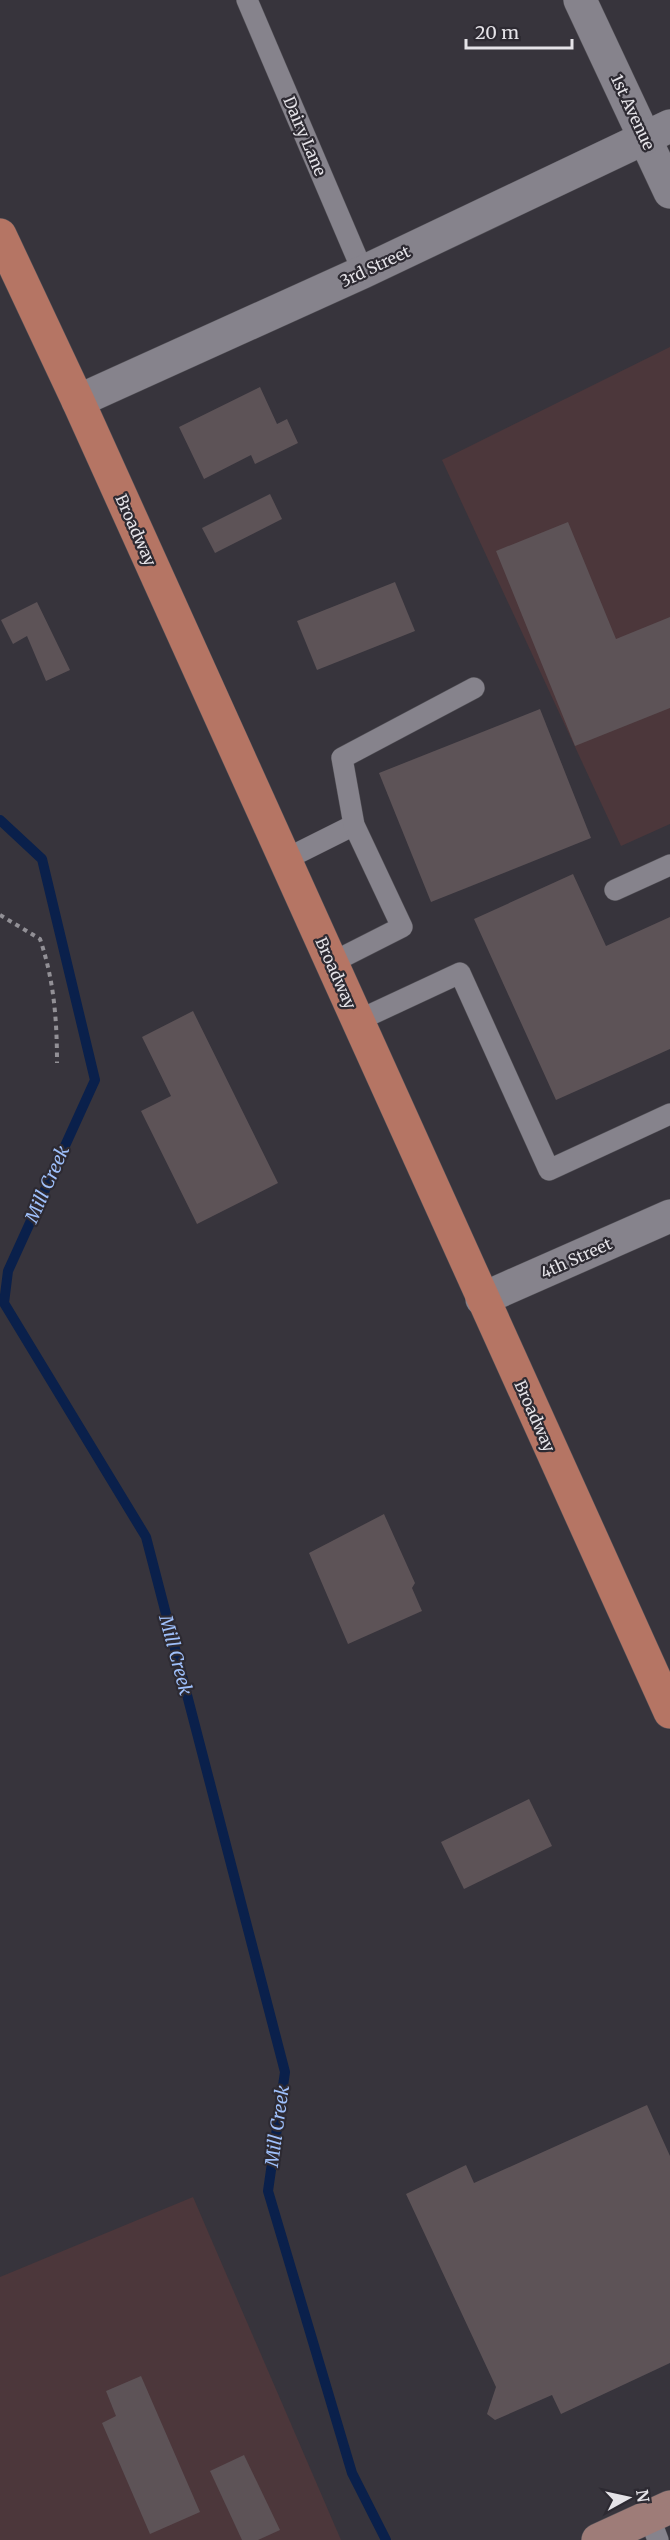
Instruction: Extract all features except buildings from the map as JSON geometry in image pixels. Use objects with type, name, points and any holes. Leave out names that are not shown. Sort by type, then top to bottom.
[{"type":"main road","name":"Broadway","points":[[0,236],[78,401],[670,1712]]},
{"type":"main road","points":[[598,2540],[659,2521]]},
{"type":"street","name":"1st Avenue","points":[[580,0],[658,132],[670,192]]},
{"type":"street","name":"3rd Street","points":[[78,401],[363,272],[658,132]]},
{"type":"street","name":"4th Street","points":[[482,1299],[670,1216]]},
{"type":"lane","name":"Dairy Lane","points":[[247,0],[363,272]]},
{"type":"lane","points":[[331,963],[402,927],[354,825],[342,758],[474,688]]},
{"type":"lane","points":[[285,860],[354,825]]},
{"type":"lane","points":[[615,890],[670,865]]},
{"type":"lane","points":[[357,1020],[460,973],[549,1170],[670,1114]]},
{"type":"path","points":[[0,915],[40,939],[49,964],[56,1009],[57,1063]]},
{"type":"shaded area","points":[[670,347],[670,824],[621,846],[442,460]]},
{"type":"shaded area","points":[[193,2197],[341,2540],[0,2540],[0,2277]]},
{"type":"waterway","name":"Mill Creek","points":[[0,820],[42,859],[95,1080],[8,1271],[4,1303],[146,1537],[285,2072],[268,2191],[352,2473],[386,2540]]}]
